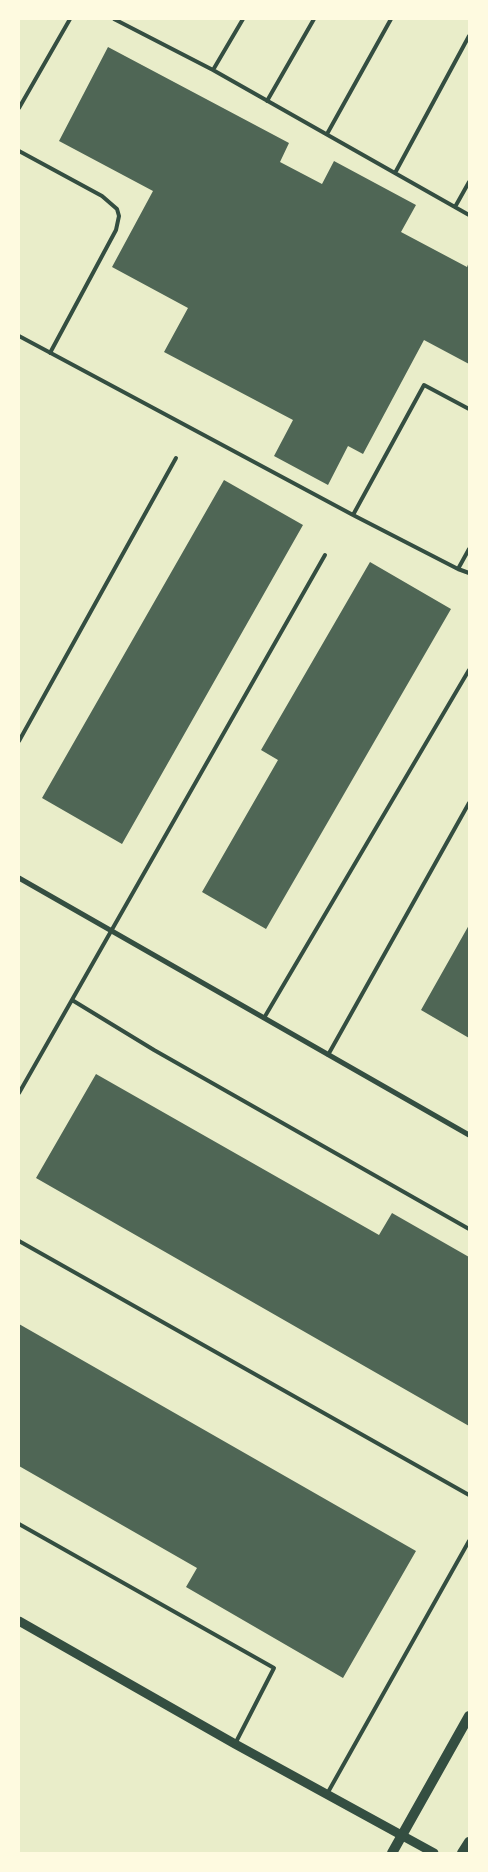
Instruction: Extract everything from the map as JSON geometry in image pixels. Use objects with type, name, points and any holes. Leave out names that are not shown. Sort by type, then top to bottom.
[{"type":"main road","points":[[392,1853],[469,1716]]},
{"type":"main road","points":[[462,1853],[469,1842]]},
{"type":"street","points":[[19,878],[469,1135]]},
{"type":"street","points":[[19,1621],[235,1744],[434,1853]]},
{"type":"lane","points":[[19,108],[70,19]]},
{"type":"lane","points":[[114,19],[213,70],[469,215]]},
{"type":"lane","points":[[213,70],[242,19]]},
{"type":"lane","points":[[267,101],[314,19]]},
{"type":"lane","points":[[326,134],[391,19]]},
{"type":"lane","points":[[395,173],[469,36]]},
{"type":"lane","points":[[19,151],[102,196],[117,209],[119,216],[116,230],[50,353]]},
{"type":"lane","points":[[456,207],[469,182]]},
{"type":"lane","points":[[19,336],[353,515],[469,573]]},
{"type":"lane","points":[[353,515],[424,385],[469,409]]},
{"type":"lane","points":[[19,742],[176,458]]},
{"type":"lane","points":[[458,569],[469,550]]},
{"type":"lane","points":[[19,1093],[325,555]]},
{"type":"lane","points":[[264,1018],[469,670]]},
{"type":"lane","points":[[328,1055],[469,804]]},
{"type":"lane","points":[[72,1000],[154,1050],[469,1229]]},
{"type":"lane","points":[[19,1241],[469,1495]]},
{"type":"lane","points":[[19,1524],[274,1668],[235,1744]]},
{"type":"lane","points":[[327,1795],[469,1541]]},
{"type":"building","points":[[108,47],[289,143],[280,162],[322,184],[334,161],[416,205],[401,232],[467,267],[469,262],[469,364],[424,340],[363,454],[348,446],[328,485],[274,456],[293,420],[164,352],[188,308],[112,267],[153,191],[59,141]]},
{"type":"building","points":[[224,480],[303,525],[122,844],[42,798]]},
{"type":"building","points":[[370,562],[451,609],[266,929],[202,892],[278,760],[261,750]]},
{"type":"building","points":[[469,925],[469,1038],[421,1010]]},
{"type":"building","points":[[96,1074],[379,1235],[392,1213],[469,1257],[469,1426],[36,1178]]},
{"type":"building","points":[[19,1324],[416,1551],[343,1678],[186,1587],[197,1568],[19,1466]]}]
